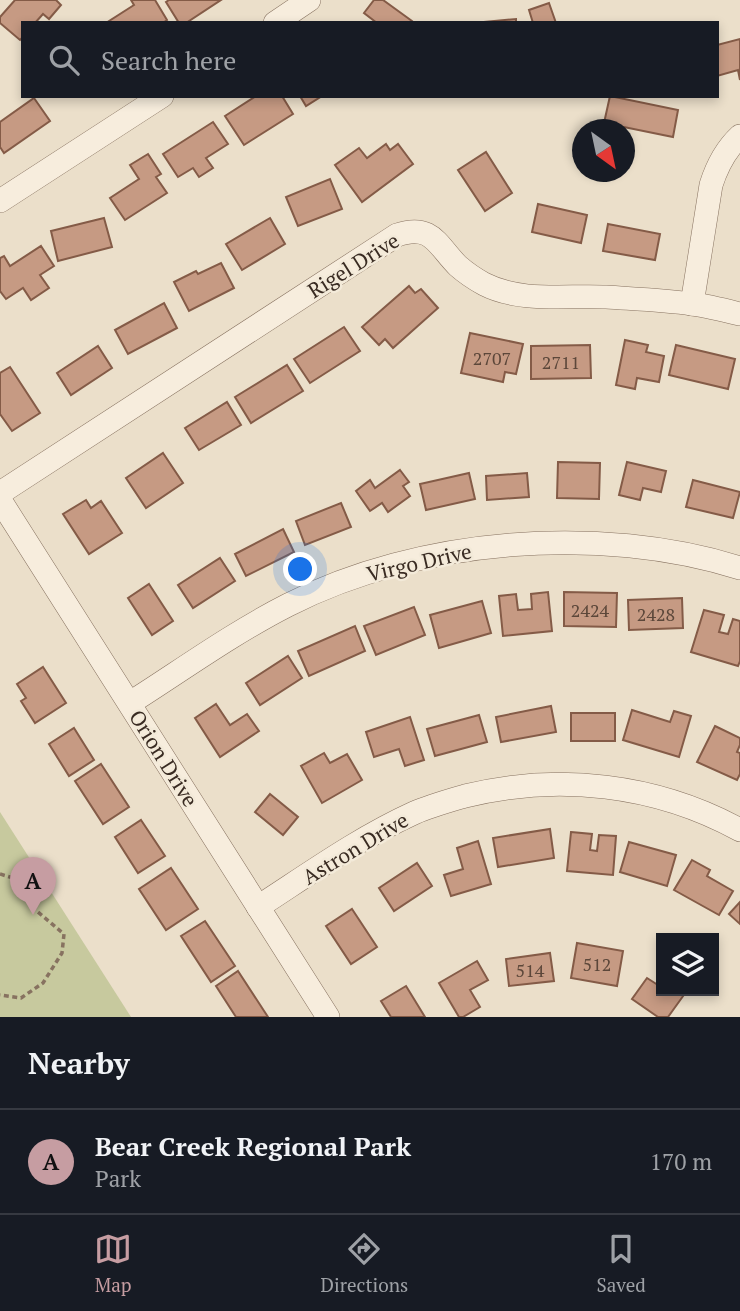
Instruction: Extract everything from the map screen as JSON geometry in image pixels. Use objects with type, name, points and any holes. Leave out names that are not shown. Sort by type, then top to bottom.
[{"type":"street","points":[[279,13],[309,0]]},
{"type":"street","points":[[0,201],[159,98]]},
{"type":"street","points":[[692,304],[711,185],[723,155],[740,136]]},
{"type":"street","name":"Rigel Drive","points":[[0,493],[397,235],[408,231],[420,231],[432,236],[458,266],[475,279],[493,289],[513,295],[607,297],[692,304],[740,314]]},
{"type":"street","name":"Orion Drive","points":[[0,500],[328,1017]]},
{"type":"street","name":"Virgo Drive","points":[[130,704],[254,624],[290,604],[331,585],[413,560],[503,545],[599,543],[650,548],[740,568]]},
{"type":"street","name":"Astron Drive","points":[[258,906],[396,822],[454,799],[494,789],[565,784],[632,791],[665,799],[740,830]]},
{"type":"path","points":[[0,874],[23,881],[32,907],[64,934],[62,953],[43,983],[21,998],[0,995]]},
{"type":"green space","points":[[0,812],[131,1017],[0,1017]]},
{"type":"building","points":[[15,0],[56,0],[61,5],[49,19],[43,14],[37,21],[21,21],[20,40],[0,23],[0,17]]},
{"type":"building","points":[[131,0],[155,0],[167,20],[109,21],[134,5]]},
{"type":"building","points":[[221,0],[189,21],[178,21],[166,2]]},
{"type":"building","points":[[374,0],[383,0],[412,21],[374,21],[364,13]]},
{"type":"building","points":[[549,3],[555,21],[532,21],[529,10]]},
{"type":"building","points":[[740,39],[740,80],[738,70],[719,75],[719,44]]},
{"type":"building","points":[[34,98],[50,121],[4,153],[0,147],[0,122]]},
{"type":"building","points":[[253,98],[283,98],[293,114],[244,145],[225,116]]},
{"type":"building","points":[[301,98],[319,98],[306,106]]},
{"type":"building","points":[[610,98],[678,110],[673,137],[635,129],[635,119],[605,119]]},
{"type":"building","points":[[213,122],[228,144],[206,158],[213,168],[199,177],[193,168],[178,177],[163,154]]},
{"type":"building","points":[[386,144],[390,150],[398,144],[413,164],[362,202],[335,165],[359,148],[367,158]]},
{"type":"building","points":[[486,152],[512,193],[485,211],[458,170]]},
{"type":"building","points":[[148,154],[161,174],[156,177],[167,193],[125,220],[110,198],[139,179],[130,165]]},
{"type":"building","points":[[330,179],[342,209],[298,226],[286,197]]},
{"type":"building","points":[[538,204],[587,215],[581,243],[532,232]]},
{"type":"building","points":[[104,218],[112,247],[58,261],[51,231]]},
{"type":"building","points":[[270,218],[285,244],[242,270],[226,244]]},
{"type":"building","points":[[608,224],[660,234],[655,260],[603,251]]},
{"type":"building","points":[[41,246],[54,266],[40,275],[49,288],[31,300],[23,288],[6,299],[0,291],[0,258],[4,256],[10,266]]},
{"type":"building","points":[[221,263],[234,288],[189,311],[174,282]]},
{"type":"building","points":[[409,286],[415,293],[421,289],[438,308],[393,348],[385,339],[379,345],[362,327]]},
{"type":"building","points":[[164,303],[177,328],[128,354],[115,330]]},
{"type":"building","points":[[344,327],[360,351],[310,383],[294,359]]},
{"type":"building","points":[[470,333],[523,344],[516,374],[505,372],[503,382],[461,373]]},
{"type":"building","points":[[625,340],[648,345],[646,352],[664,356],[659,382],[637,378],[635,389],[616,385]]},
{"type":"building","points":[[590,345],[591,378],[531,379],[531,346]]},
{"type":"building","points":[[676,345],[735,359],[728,389],[669,375]]},
{"type":"building","points":[[98,346],[112,368],[71,395],[57,373]]},
{"type":"building","points":[[287,365],[303,391],[251,423],[235,397]]},
{"type":"building","points":[[10,367],[40,413],[12,431],[0,414],[0,373]]},
{"type":"building","points":[[227,402],[241,425],[199,450],[185,428]]},
{"type":"building","points":[[163,453],[183,483],[146,508],[126,478]]},
{"type":"building","points":[[558,462],[600,463],[599,499],[557,498]]},
{"type":"building","points":[[627,462],[666,471],[661,492],[643,488],[640,500],[619,495]]},
{"type":"building","points":[[400,470],[409,482],[403,486],[410,496],[388,512],[382,503],[370,511],[356,491],[370,480],[375,488]]},
{"type":"building","points":[[469,473],[475,499],[426,510],[420,484]]},
{"type":"building","points":[[527,473],[529,497],[487,500],[486,476]]},
{"type":"building","points":[[693,480],[740,492],[733,518],[686,507]]},
{"type":"building","points":[[86,500],[91,508],[101,501],[122,533],[89,554],[63,514]]},
{"type":"building","points":[[341,503],[351,527],[305,545],[296,521]]},
{"type":"building","points":[[283,529],[294,552],[246,576],[235,554]]},
{"type":"building","points":[[220,558],[235,581],[193,608],[178,585]]},
{"type":"building","points":[[149,584],[173,621],[152,635],[128,598]]},
{"type":"building","points":[[548,592],[552,631],[503,636],[499,596],[516,594],[518,610],[532,609],[531,594]]},
{"type":"building","points":[[564,592],[617,593],[616,627],[564,626]]},
{"type":"building","points":[[682,598],[683,628],[629,630],[628,600]]},
{"type":"building","points":[[482,601],[491,633],[439,648],[430,615]]},
{"type":"building","points":[[414,607],[425,635],[376,655],[364,626]]},
{"type":"building","points":[[704,610],[724,615],[719,632],[728,634],[733,619],[740,621],[738,666],[691,652]]},
{"type":"building","points":[[355,626],[365,651],[309,676],[298,651]]},
{"type":"building","points":[[288,656],[302,678],[260,705],[246,683]]},
{"type":"building","points":[[43,667],[66,703],[35,723],[21,701],[26,698],[17,684]]},
{"type":"building","points":[[216,704],[230,725],[247,714],[259,731],[220,757],[195,718]]},
{"type":"building","points":[[551,706],[556,732],[501,742],[496,717]]},
{"type":"building","points":[[632,710],[670,722],[674,711],[691,716],[679,757],[623,740]]},
{"type":"building","points":[[571,713],[615,713],[615,741],[571,741]]},
{"type":"building","points":[[479,715],[487,742],[435,756],[427,729]]},
{"type":"building","points":[[410,717],[424,760],[405,766],[399,749],[374,757],[366,732]]},
{"type":"building","points":[[715,726],[740,738],[737,752],[740,753],[740,774],[737,780],[697,762]]},
{"type":"building","points":[[74,728],[94,760],[69,776],[49,744]]},
{"type":"building","points":[[324,753],[330,763],[347,754],[362,780],[322,803],[301,766]]},
{"type":"building","points":[[101,764],[129,807],[103,824],[75,781]]},
{"type":"building","points":[[270,794],[298,817],[283,835],[255,812]]},
{"type":"building","points":[[141,820],[165,856],[138,873],[115,837]]},
{"type":"building","points":[[550,829],[554,858],[498,867],[493,838]]},
{"type":"building","points":[[571,832],[592,834],[590,850],[597,851],[599,835],[616,836],[613,875],[567,871]]},
{"type":"building","points":[[478,841],[491,884],[451,896],[444,875],[463,869],[457,848]]},
{"type":"building","points":[[629,842],[676,855],[667,886],[620,872]]},
{"type":"building","points":[[692,860],[710,870],[707,876],[733,891],[719,915],[674,890]]},
{"type":"building","points":[[417,863],[432,886],[394,911],[379,888]]},
{"type":"building","points":[[171,868],[198,909],[166,930],[139,889]]},
{"type":"building","points":[[740,902],[740,924],[729,914]]},
{"type":"building","points":[[352,909],[377,947],[351,964],[326,926]]},
{"type":"building","points":[[205,921],[235,966],[211,982],[181,936]]},
{"type":"building","points":[[577,943],[623,951],[617,986],[571,978]]},
{"type":"building","points":[[550,953],[554,981],[509,986],[506,959]]},
{"type":"building","points":[[477,961],[488,980],[470,990],[480,1007],[459,1017],[439,983]]},
{"type":"building","points":[[238,971],[268,1017],[236,1017],[216,986]]},
{"type":"building","points":[[647,978],[656,984],[656,996],[683,996],[668,1017],[658,1017],[632,999]]},
{"type":"building","points":[[406,986],[425,1017],[391,1017],[381,1001]]},
{"type":"place","name":"Bear Creek Regional Park","points":[[33,915]]}]
